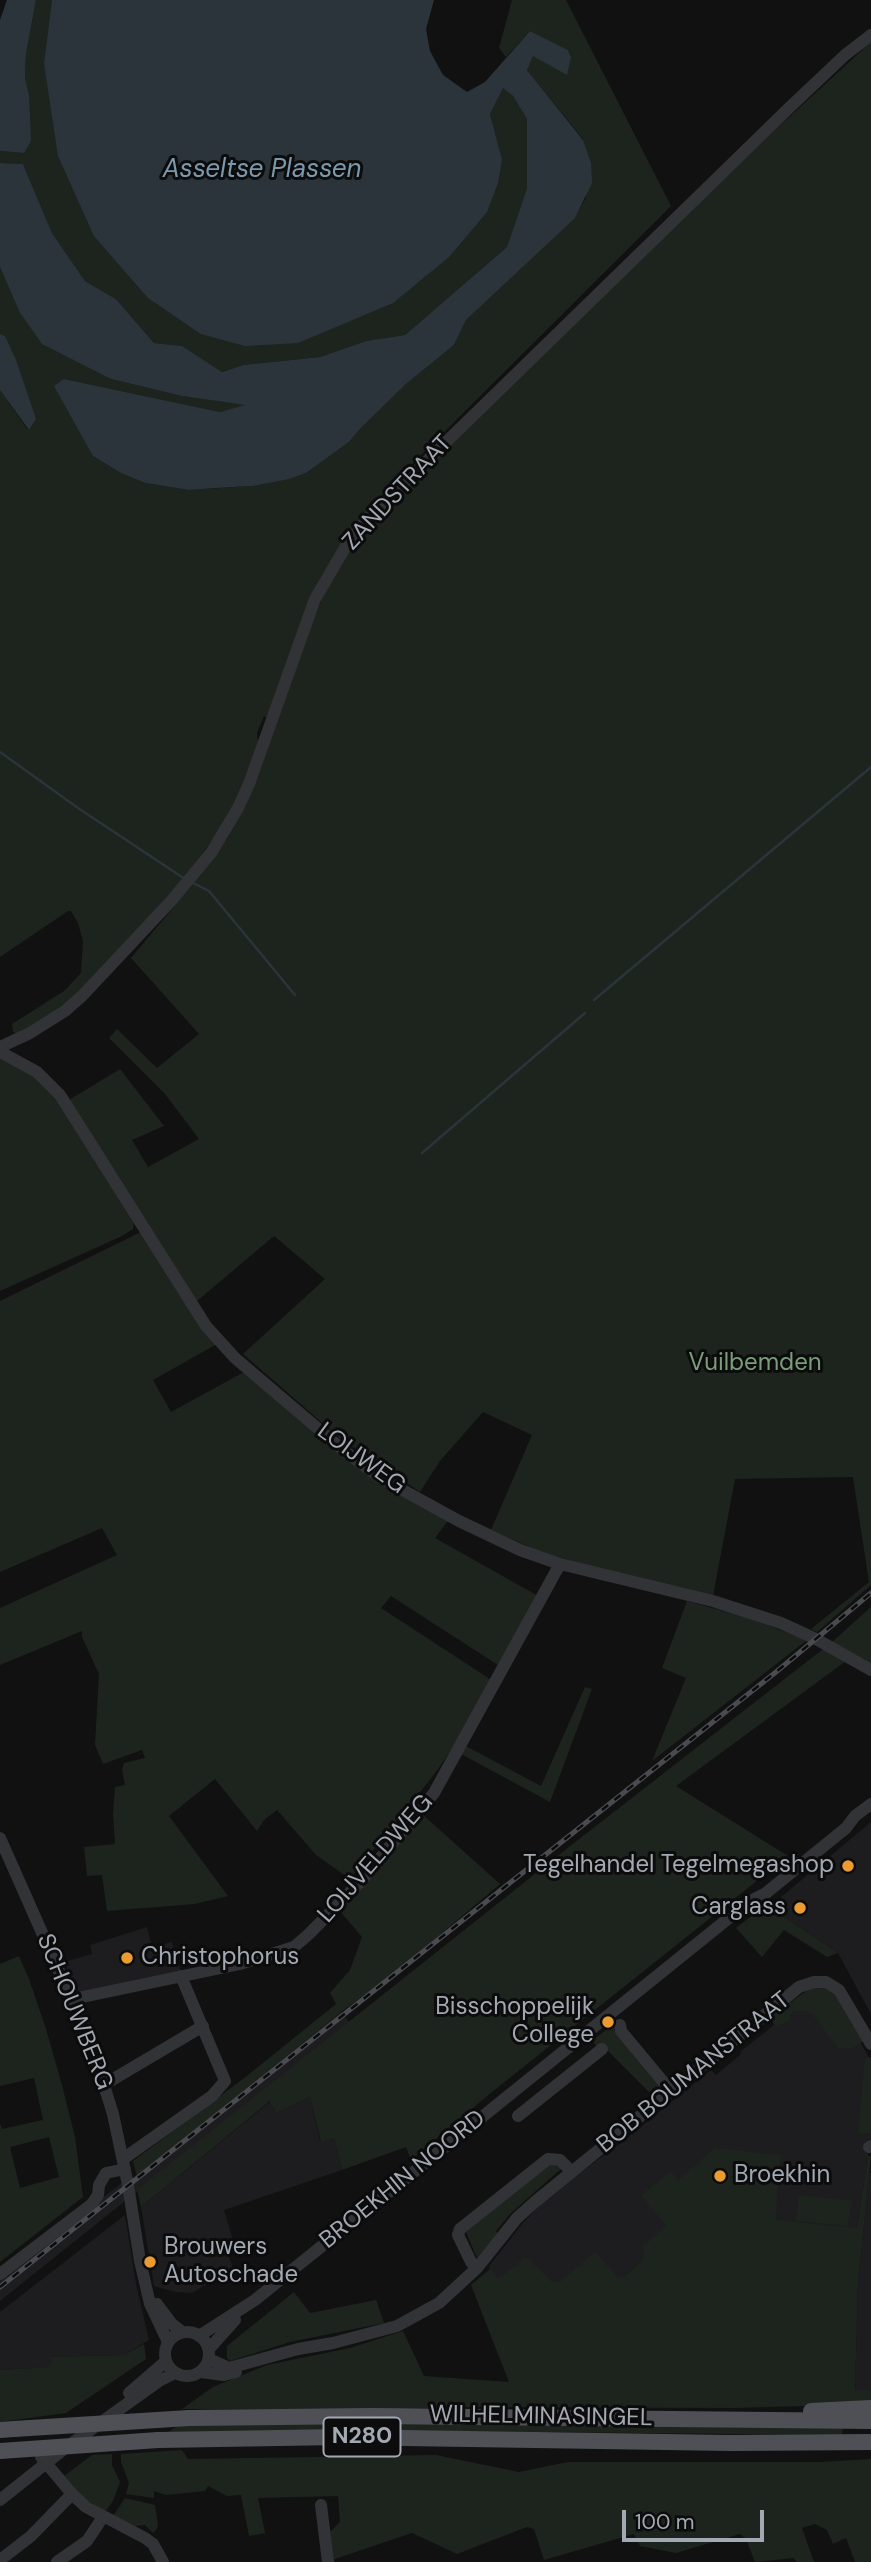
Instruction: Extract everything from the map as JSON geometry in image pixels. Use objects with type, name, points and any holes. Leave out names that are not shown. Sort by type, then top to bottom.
[{"type":"main road","name":"N280","points":[[740,2421],[816,2410],[871,2408]]},
{"type":"main road","name":"WILHELMINASINGEL","points":[[7,2430],[189,2418],[372,2416],[871,2421]]},
{"type":"main road","name":"WILHELMINASINGEL","points":[[0,2451],[158,2440],[352,2437],[866,2444]]},
{"type":"street","name":"ZANDSTRAAT","points":[[0,1047],[30,1033],[65,1011],[83,995],[172,900],[211,852],[238,808],[249,784],[315,599],[346,546],[366,520],[790,107],[871,34]]},
{"type":"street","name":"LOIJWEG","points":[[0,1047],[4,1054],[37,1072],[60,1095],[206,1326],[235,1358],[342,1449],[379,1476],[458,1521],[520,1550],[560,1564],[713,1601],[780,1623],[808,1635],[871,1670]]},
{"type":"street","name":"LOIJVELDWEG","points":[[73,1999],[240,1964],[294,1947],[328,1918],[434,1793],[560,1564]]},
{"type":"street","name":"BROEKHIN NOORD","points":[[209,2354],[216,2339],[256,2300],[750,1900],[766,1893],[846,1828],[855,1816],[871,1804]]},
{"type":"street","name":"SCHOUWBERG","points":[[0,1838],[73,1999],[105,2084],[124,2164],[150,2304],[168,2342]]},
{"type":"street","points":[[0,2274],[92,2204],[106,2173],[124,2164],[223,2085],[224,2077],[181,1976]]},
{"type":"street","name":"BOB BOUMANSTRAAT","points":[[209,2354],[229,2368],[248,2364],[397,2326],[439,2303],[477,2268],[517,2218],[799,1987],[814,1982],[826,1982],[838,1990],[871,2044]]},
{"type":"street","points":[[620,2025],[621,2031],[670,2090]]},
{"type":"street","points":[[105,2084],[203,2026]]},
{"type":"street","name":"BROEKHIN NOORD","points":[[518,2116],[602,2049]]},
{"type":"street","points":[[552,2060],[566,2077]]},
{"type":"street","points":[[477,2268],[471,2262],[458,2235],[460,2230],[548,2159],[560,2160],[572,2172]]},
{"type":"street","name":"SCHOUWBERG","points":[[143,2275],[160,2309],[182,2332]]},
{"type":"street","name":"BROEKHIN NOORD","points":[[199,2336],[256,2300]]},
{"type":"street","points":[[182,2332],[199,2336],[209,2354],[201,2372],[189,2377],[175,2373],[166,2361],[165,2348],[168,2342],[182,2332]]},
{"type":"street","points":[[0,2500],[43,2460],[136,2388],[166,2361]]},
{"type":"street","name":"BOB BOUMANSTRAAT","points":[[201,2372],[224,2375],[236,2372],[248,2364]]},
{"type":"street","points":[[0,2490],[159,2381],[175,2373]]},
{"type":"street","points":[[43,2460],[72,2494],[103,2517],[153,2544],[163,2562]]},
{"type":"street","points":[[0,2560],[31,2536],[72,2494]]},
{"type":"street","points":[[321,2505],[328,2562]]},
{"type":"street","points":[[57,2562],[91,2537],[103,2517]]},
{"type":"shaded area","points":[[871,1822],[871,2014],[838,1953],[769,1907]]},
{"type":"shaded area","name":"Christophorus","points":[[147,1927],[152,1947],[172,1942],[181,1972],[78,1993],[64,1962],[92,1954],[90,1945]]},
{"type":"shaded area","name":"Broekhin","points":[[806,1993],[859,2040],[871,2061],[871,2137],[857,2228],[841,2368],[471,2285],[490,2269],[489,2266],[523,2223],[548,2196],[618,2145],[711,2070],[716,2075],[774,2025],[775,2017]]},
{"type":"shaded area","points":[[341,2012],[349,2022],[0,2301],[0,2278],[128,2178],[137,2177]]},
{"type":"shaded area","points":[[310,2097],[320,2141],[334,2138],[342,2170],[224,2210],[233,2240],[224,2243],[233,2268],[192,2293],[154,2286],[141,2207],[271,2101],[276,2113]]},
{"type":"shaded area","name":"Broekhin","points":[[869,2173],[871,2390],[855,2390],[858,2283]]},
{"type":"shaded area","points":[[125,2215],[136,2284],[149,2340],[124,2355],[52,2357],[51,2367],[0,2370],[0,2312]]},
{"type":"green space","points":[[36,0],[52,0],[44,63],[502,159],[490,114],[503,87],[513,96],[527,119],[527,188],[507,247],[405,335],[366,341],[320,357],[243,365],[221,372],[182,346],[154,343],[116,299],[85,281],[52,233],[23,164],[0,163],[0,151],[24,153],[29,94],[25,78],[26,54]]},
{"type":"green space","points":[[512,0],[566,0],[671,206],[416,460],[343,541],[316,586],[268,719],[264,716],[257,733],[258,744],[237,801],[212,841],[188,874],[90,982],[58,1010],[18,1034],[13,1032],[12,1024],[64,991],[81,973],[83,941],[78,923],[71,911],[68,911],[0,957],[0,390],[28,430],[5,336],[0,334],[0,267],[19,311],[111,379],[182,396],[247,405],[220,412],[64,379],[93,456],[121,473],[145,483],[189,490],[253,486],[306,473],[349,442],[406,384],[454,345],[466,320],[575,217],[586,198],[583,139],[527,70],[532,55],[571,57],[568,50],[530,31],[506,57],[499,48]]},
{"type":"green space","name":"Vuilbemden","points":[[871,42],[871,1585],[817,1632],[811,1629],[869,1582],[853,1477],[735,1479],[713,1596],[577,1563],[534,1549],[491,1530],[532,1435],[483,1412],[440,1461],[420,1492],[341,1439],[243,1354],[325,1279],[274,1236],[197,1301],[69,1100],[120,1069],[164,1126],[132,1140],[148,1167],[199,1139],[165,1094],[109,1038],[117,1029],[157,1068],[199,1034],[131,958],[193,884],[227,838],[330,579],[342,559],[387,503],[774,131]]},
{"type":"green space","points":[[0,1056],[37,1077],[56,1096],[134,1221],[133,1229],[122,1236],[0,1291]]},
{"type":"green space","points":[[141,1232],[217,1344],[153,1380],[171,1412],[246,1371],[352,1459],[450,1518],[435,1538],[540,1597],[501,1667],[391,1596],[381,1608],[493,1681],[433,1776],[350,1879],[316,1855],[277,1810],[264,1820],[257,1831],[215,1779],[169,1816],[228,1896],[195,1904],[107,1911],[102,1875],[87,1876],[84,1847],[115,1844],[115,1787],[125,1785],[122,1770],[124,1763],[145,1758],[142,1750],[103,1764],[95,1745],[99,1674],[82,1637],[82,1631],[0,1665],[0,1608],[117,1555],[102,1528],[0,1572],[0,1301]]},
{"type":"green space","points":[[687,1601],[748,1618],[807,1640],[652,1761],[686,1678],[662,1668]]},
{"type":"green space","points":[[871,1607],[871,1663],[832,1642]]},
{"type":"green space","points":[[823,1649],[846,1661],[676,1786],[788,1856],[411,2160],[406,2147],[342,2170],[334,2138],[321,2142],[310,2097],[276,2113],[270,2101],[141,2207],[137,2190]]},
{"type":"green space","points":[[585,1687],[592,1689],[550,1802],[459,1753],[464,1745],[541,1786]]},
{"type":"green space","points":[[422,1814],[500,1884],[402,1967],[341,2012],[137,2177],[133,2161],[243,2079],[336,2004],[330,1993],[350,1970],[362,1937],[339,1910]]},
{"type":"green space","points":[[766,1905],[838,1953],[827,1957],[784,1930],[762,1957],[736,1928]]},
{"type":"green space","points":[[19,1956],[29,1979],[46,2029],[75,2137],[83,2197],[0,2262],[0,2123],[2,2129],[43,2120],[34,2078],[0,2086],[0,1964]],"holes":[[[49,2137],[59,2177],[20,2188],[10,2147]]]},
{"type":"green space","points":[[813,1986],[822,1986],[836,1993],[863,2041],[851,2049],[838,2048],[814,2016],[807,2011],[794,2011],[789,2021],[776,2026],[769,2018]]},
{"type":"green space","points":[[615,2023],[617,2026],[614,2030],[654,2080],[664,2086],[655,2093],[650,2093],[601,2044],[597,2047],[592,2041]]},
{"type":"green space","points":[[871,2057],[871,2133],[858,2133],[865,2059]]},
{"type":"green space","points":[[715,2148],[781,2155],[776,2220],[857,2228],[868,2156],[871,2156],[858,2283],[855,2390],[871,2390],[871,2404],[736,2408],[182,2409],[213,2387],[267,2365],[350,2348],[403,2331],[424,2376],[509,2382],[471,2285],[490,2269],[497,2278],[502,2276],[526,2257],[552,2282],[560,2282],[595,2252],[618,2278],[623,2278],[643,2261],[644,2245],[667,2226],[641,2195],[671,2172],[678,2181]]},
{"type":"green space","points":[[554,2163],[563,2167],[511,2213],[496,2231],[498,2234],[477,2258],[466,2232],[548,2164]]},
{"type":"green space","points":[[799,2195],[851,2201],[848,2226],[796,2221]]},
{"type":"green space","points":[[294,2292],[310,2313],[376,2300],[384,2323],[290,2342],[230,2361],[227,2358],[227,2346]]},
{"type":"green space","points":[[144,2344],[146,2359],[66,2413],[0,2422],[0,2370],[50,2367],[51,2357],[124,2355]]},
{"type":"green space","points":[[305,2422],[843,2426],[842,2435],[339,2430],[167,2433],[180,2424]]},
{"type":"green space","points":[[182,2450],[188,2459],[436,2455],[519,2472],[568,2462],[819,2462],[871,2459],[871,2562],[855,2562],[846,2538],[833,2544],[827,2530],[815,2524],[802,2528],[814,2562],[796,2562],[794,2558],[755,2562],[746,2539],[740,2534],[676,2553],[640,2546],[634,2534],[544,2560],[534,2529],[527,2527],[457,2554],[412,2533],[332,2560],[328,2534],[340,2522],[338,2496],[258,2498],[265,2533],[249,2536],[241,2495],[227,2496],[208,2486],[205,2491],[166,2495],[154,2491],[154,2498],[126,2494],[129,2483],[121,2462],[121,2454]]},
{"type":"green space","points":[[112,2454],[112,2465],[120,2482],[113,2501],[105,2512],[78,2494],[64,2476],[92,2455]]},
{"type":"green space","points":[[125,2498],[155,2505],[158,2526],[153,2533],[145,2525],[135,2526],[113,2516]]},
{"type":"water","points":[[7,0],[36,0],[26,54],[25,78],[29,94],[31,141],[24,153],[0,151],[0,20]]},
{"type":"water","name":"Asseltse Plassen","points":[[52,0],[434,0],[426,29],[430,51],[443,75],[467,92],[485,82],[530,31],[568,50],[571,57],[567,75],[533,56],[527,70],[583,140],[591,163],[592,183],[575,218],[466,320],[454,345],[406,384],[349,442],[306,473],[253,486],[189,490],[145,483],[121,473],[93,456],[54,386],[64,379],[220,412],[245,405],[182,396],[111,379],[42,344],[19,311],[0,267],[0,163],[23,164],[52,233],[85,281],[116,299],[154,343],[182,346],[222,372],[243,365],[320,357],[366,341],[405,335],[507,247],[527,188],[527,119],[513,96],[503,88],[490,114],[502,159],[498,183],[487,212],[449,257],[393,303],[298,343],[245,346],[201,334],[148,298],[94,236],[58,156],[44,63]]},
{"type":"water","points":[[0,334],[5,336],[16,360],[36,419],[29,430],[0,390]]},
{"type":"waterway","points":[[0,752],[185,879]]},
{"type":"waterway","points":[[594,1000],[871,767]]},
{"type":"waterway","points":[[191,882],[209,891],[295,995]]},
{"type":"waterway","points":[[422,1153],[585,1013]]},
{"type":"railway","points":[[0,2287],[776,1672],[871,1593]]},
{"type":"place","name":"Tegelhandel Tegelmegashop","points":[[848,1866]]},
{"type":"place","name":"Carglass","points":[[800,1908]]},
{"type":"place","name":"Christophorus","points":[[127,1958]]},
{"type":"place","name":"Bisschoppelijk College","points":[[608,2022]]},
{"type":"place","name":"Broekhin","points":[[720,2176]]},
{"type":"place","name":"Brouwers Autoschade","points":[[150,2262]]}]
